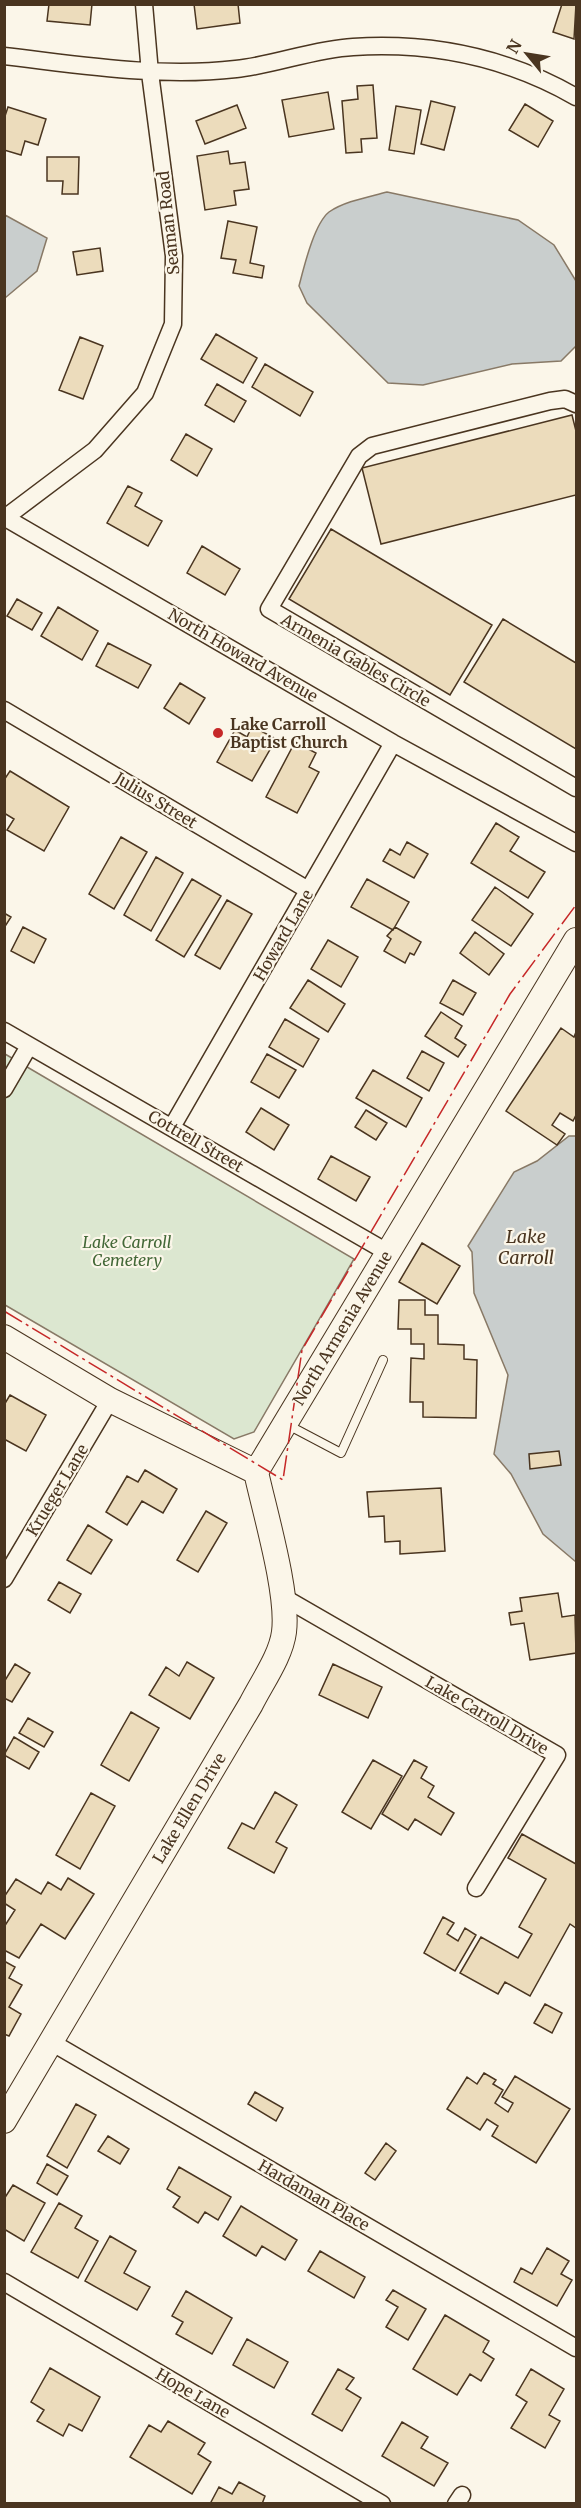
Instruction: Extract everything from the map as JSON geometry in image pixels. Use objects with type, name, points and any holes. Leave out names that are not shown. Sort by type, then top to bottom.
[{"type":"main road","name":"North Armenia Avenue","points":[[256,1472],[576,940]]},
{"type":"main road","points":[[4,1337],[110,1400],[256,1472]]},
{"type":"main road","name":"Lake Ellen Drive","points":[[4,2121],[272,1665],[284,1633],[283,1597],[256,1472]]},
{"type":"street","name":"Seaman Road","points":[[5,517],[95,450],[145,393],[173,324],[174,256],[150,73],[144,4]]},
{"type":"street","points":[[4,56],[150,73],[237,69],[352,47],[442,49],[492,60],[545,79],[576,97]]},
{"type":"street","name":"Armenia Gables Circle","points":[[576,404],[565,399],[550,401],[372,446],[359,456],[269,609],[576,788]]},
{"type":"street","name":"North Howard Avenue","points":[[5,517],[393,743],[576,843]]},
{"type":"street","name":"Julius Street","points":[[4,710],[308,890]]},
{"type":"street","name":"Howard Lane","points":[[172,1127],[393,743]]},
{"type":"street","name":"Cottrell Street","points":[[4,1031],[387,1252]]},
{"type":"street","points":[[4,1089],[29,1046]]},
{"type":"street","name":"Krueger Lane","points":[[4,1579],[110,1400]]},
{"type":"street","name":"Lake Carroll Drive","points":[[283,1597],[557,1755],[476,1888]]},
{"type":"street","name":"Hardaman Place","points":[[51,2042],[576,2348]]},
{"type":"street","name":"Hope Lane","points":[[4,2282],[382,2504]]},
{"type":"lane","points":[[285,1424],[341,1453],[383,1360]]},
{"type":"green space","name":"Lake Carroll Cemetery","points":[[5,1054],[354,1259],[254,1432],[234,1439],[5,1305]]},
{"type":"water","points":[[387,192],[518,220],[554,245],[576,281],[576,346],[561,361],[512,364],[423,385],[388,383],[307,303],[299,286],[314,236],[329,212],[350,202]]},
{"type":"water","points":[[5,215],[47,238],[37,271],[5,298]]},
{"type":"water","name":"Lake Carroll","points":[[569,1136],[576,1136],[576,1562],[543,1534],[511,1474],[494,1454],[508,1375],[474,1293],[472,1252],[468,1246],[514,1172],[537,1161]]},
{"type":"building","points":[[49,4],[92,4],[90,25],[47,21]]},
{"type":"building","points":[[194,4],[238,4],[240,23],[197,29]]},
{"type":"building","points":[[562,4],[576,4],[574,39],[553,32]]},
{"type":"building","points":[[373,85],[377,138],[361,139],[362,152],[346,153],[342,101],[358,99],[357,86]]},
{"type":"building","points":[[328,92],[334,129],[289,137],[282,100]]},
{"type":"building","points":[[431,101],[455,107],[444,150],[421,144]]},
{"type":"building","points":[[525,104],[553,121],[538,147],[509,130]]},
{"type":"building","points":[[237,105],[246,128],[205,144],[196,121]]},
{"type":"building","points":[[396,106],[421,110],[414,154],[389,150]]},
{"type":"building","points":[[8,107],[46,119],[38,145],[25,141],[21,155],[4,150],[4,119]]},
{"type":"building","points":[[228,151],[230,164],[245,162],[249,189],[234,191],[236,205],[205,210],[197,156]]},
{"type":"building","points":[[47,157],[79,157],[78,194],[62,194],[63,181],[47,181]]},
{"type":"building","points":[[228,221],[257,227],[250,263],[264,266],[262,278],[233,273],[236,260],[221,258]]},
{"type":"building","points":[[100,248],[103,271],[77,275],[73,252]]},
{"type":"building","points":[[216,334],[257,358],[243,383],[201,359]]},
{"type":"building","points":[[80,337],[103,346],[83,399],[59,390]]},
{"type":"building","points":[[265,364],[313,392],[300,416],[252,387]]},
{"type":"building","points":[[217,384],[246,401],[234,422],[205,405]]},
{"type":"building","points":[[572,415],[576,431],[576,495],[381,544],[362,468]]},
{"type":"building","points":[[186,434],[212,449],[197,476],[171,460]]},
{"type":"building","points":[[128,486],[142,493],[135,506],[162,521],[148,546],[107,523]]},
{"type":"building","points":[[331,529],[492,625],[450,695],[289,599]]},
{"type":"building","points":[[202,546],[240,569],[225,595],[187,573]]},
{"type":"building","points":[[17,599],[42,613],[32,630],[7,616]]},
{"type":"building","points":[[58,607],[98,631],[82,660],[41,636]]},
{"type":"building","points":[[503,619],[576,663],[576,749],[464,682]]},
{"type":"building","points":[[108,643],[151,665],[138,688],[96,666]]},
{"type":"building","points":[[180,683],[205,698],[189,724],[164,708]]},
{"type":"building","points":[[252,726],[276,739],[252,781],[217,762],[235,730],[247,737]]},
{"type":"building","points":[[295,742],[316,753],[309,767],[319,772],[297,813],[266,797]]},
{"type":"building","points":[[10,771],[69,807],[44,851],[7,830],[14,819],[4,813],[4,780]]},
{"type":"building","points":[[496,823],[519,837],[510,851],[545,872],[528,898],[471,863]]},
{"type":"building","points":[[121,837],[147,852],[114,909],[89,894]]},
{"type":"building","points":[[407,842],[428,854],[414,878],[383,861],[390,849],[400,855]]},
{"type":"building","points":[[156,857],[183,873],[151,931],[124,915]]},
{"type":"building","points":[[192,879],[221,896],[184,957],[156,940]]},
{"type":"building","points":[[367,879],[409,902],[393,930],[351,907]]},
{"type":"building","points":[[495,887],[533,914],[511,946],[472,920]]},
{"type":"building","points":[[227,900],[252,914],[220,969],[195,955]]},
{"type":"building","points":[[4,913],[11,917],[4,928]]},
{"type":"building","points":[[23,927],[46,939],[34,963],[11,951]]},
{"type":"building","points":[[395,927],[421,942],[414,955],[410,953],[405,963],[384,951],[391,939],[387,936]]},
{"type":"building","points":[[475,932],[504,954],[489,975],[460,953]]},
{"type":"building","points":[[328,940],[358,957],[341,987],[311,969]]},
{"type":"building","points":[[308,980],[345,1004],[328,1032],[290,1008]]},
{"type":"building","points":[[453,980],[476,993],[463,1015],[440,1003]]},
{"type":"building","points":[[441,1012],[462,1026],[455,1038],[466,1045],[458,1057],[425,1036]]},
{"type":"building","points":[[285,1019],[319,1039],[303,1067],[269,1047]]},
{"type":"building","points":[[561,1028],[574,1037],[576,1032],[576,1115],[573,1121],[560,1113],[552,1125],[565,1134],[557,1145],[506,1111]]},
{"type":"building","points":[[422,1051],[444,1063],[429,1091],[407,1078]]},
{"type":"building","points":[[267,1054],[296,1070],[279,1098],[251,1082]]},
{"type":"building","points":[[373,1070],[422,1098],[406,1127],[356,1098]]},
{"type":"building","points":[[261,1108],[289,1125],[274,1150],[246,1132]]},
{"type":"building","points":[[366,1110],[387,1123],[376,1140],[355,1127]]},
{"type":"building","points":[[331,1156],[370,1177],[356,1201],[318,1179]]},
{"type":"building","points":[[422,1243],[460,1266],[437,1304],[399,1282]]},
{"type":"building","points":[[399,1300],[425,1300],[425,1315],[438,1315],[438,1344],[464,1345],[464,1359],[477,1360],[476,1418],[423,1417],[423,1402],[410,1402],[411,1358],[424,1359],[424,1344],[411,1344],[411,1329],[398,1329]]},
{"type":"building","points":[[10,1395],[46,1415],[26,1451],[4,1439],[4,1405]]},
{"type":"building","points":[[559,1451],[561,1465],[530,1469],[529,1454]]},
{"type":"building","points":[[145,1470],[177,1489],[163,1513],[142,1501],[127,1525],[106,1512],[127,1476],[138,1482]]},
{"type":"building","points":[[441,1488],[445,1551],[400,1554],[400,1541],[385,1542],[384,1516],[369,1517],[367,1492]]},
{"type":"building","points":[[206,1511],[227,1523],[198,1572],[177,1560]]},
{"type":"building","points":[[88,1525],[112,1540],[91,1574],[67,1560]]},
{"type":"building","points":[[59,1582],[81,1594],[70,1613],[48,1600]]},
{"type":"building","points":[[558,1593],[562,1617],[575,1615],[576,1653],[530,1660],[524,1623],[511,1625],[509,1613],[522,1611],[520,1598]]},
{"type":"building","points":[[187,1662],[214,1678],[190,1719],[149,1695],[166,1667],[179,1676]]},
{"type":"building","points":[[15,1664],[30,1673],[12,1702],[4,1698],[4,1682]]},
{"type":"building","points":[[333,1664],[382,1687],[368,1718],[319,1695]]},
{"type":"building","points":[[131,1712],[159,1728],[129,1781],[101,1765]]},
{"type":"building","points":[[28,1718],[53,1732],[44,1747],[19,1733]]},
{"type":"building","points":[[14,1737],[39,1752],[29,1769],[4,1755]]},
{"type":"building","points":[[373,1760],[402,1776],[371,1829],[342,1812]]},
{"type":"building","points":[[414,1760],[427,1767],[421,1778],[434,1786],[428,1797],[454,1813],[441,1835],[415,1819],[408,1830],[382,1814]]},
{"type":"building","points":[[275,1792],[297,1805],[276,1842],[287,1848],[274,1873],[228,1848],[242,1823],[254,1829]]},
{"type":"building","points":[[91,1793],[115,1806],[80,1869],[56,1855]]},
{"type":"building","points":[[522,1834],[576,1864],[576,1928],[570,1924],[530,1996],[505,1982],[498,1994],[460,1973],[481,1937],[518,1958],[532,1934],[519,1927],[546,1879],[508,1858]]},
{"type":"building","points":[[68,1878],[94,1894],[65,1939],[41,1924],[19,1958],[4,1950],[4,1927],[15,1910],[4,1903],[4,1897],[16,1879],[41,1894],[48,1882],[61,1890]]},
{"type":"building","points":[[443,1917],[454,1923],[447,1934],[458,1941],[465,1928],[476,1935],[455,1971],[424,1953]]},
{"type":"building","points":[[4,1961],[15,1967],[9,1978],[22,1985],[9,2007],[21,2014],[9,2036],[4,2034]]},
{"type":"building","points":[[545,2004],[562,2013],[552,2033],[534,2023]]},
{"type":"building","points":[[484,2073],[496,2080],[493,2084],[503,2090],[495,2103],[508,2112],[513,2103],[502,2097],[515,2076],[570,2109],[536,2163],[492,2136],[498,2126],[487,2119],[480,2130],[447,2109],[467,2077],[477,2084]]},
{"type":"building","points":[[255,2092],[283,2108],[276,2121],[248,2104]]},
{"type":"building","points":[[76,2104],[96,2115],[67,2168],[47,2156]]},
{"type":"building","points":[[108,2136],[129,2149],[120,2164],[98,2151]]},
{"type":"building","points":[[386,2143],[396,2151],[375,2180],[365,2173]]},
{"type":"building","points":[[47,2164],[68,2176],[57,2195],[37,2183]]},
{"type":"building","points":[[179,2167],[231,2197],[218,2220],[205,2212],[198,2223],[173,2207],[180,2197],[167,2189]]},
{"type":"building","points":[[13,2185],[45,2203],[24,2241],[4,2229],[4,2199]]},
{"type":"building","points":[[59,2203],[82,2216],[75,2228],[98,2241],[78,2278],[31,2252]]},
{"type":"building","points":[[241,2206],[297,2240],[285,2260],[262,2246],[256,2256],[223,2236]]},
{"type":"building","points":[[110,2236],[136,2251],[124,2273],[150,2287],[137,2310],[85,2281]]},
{"type":"building","points":[[547,2248],[569,2261],[561,2274],[572,2280],[557,2306],[514,2282],[521,2268],[532,2274]]},
{"type":"building","points":[[320,2251],[365,2277],[354,2298],[308,2271]]},
{"type":"building","points":[[393,2290],[426,2309],[408,2340],[386,2327],[398,2307],[386,2300]]},
{"type":"building","points":[[186,2291],[232,2318],[212,2354],[176,2334],[183,2322],[172,2316]]},
{"type":"building","points":[[445,2315],[489,2341],[483,2352],[494,2359],[481,2381],[470,2374],[457,2395],[413,2369]]},
{"type":"building","points":[[247,2339],[288,2362],[274,2388],[233,2365]]},
{"type":"building","points":[[50,2368],[100,2397],[82,2431],[69,2424],[63,2436],[37,2421],[44,2410],[31,2402]]},
{"type":"building","points":[[338,2369],[354,2378],[346,2389],[361,2398],[342,2431],[312,2414]]},
{"type":"building","points":[[531,2369],[564,2389],[549,2415],[560,2421],[545,2448],[511,2428],[527,2402],[516,2395]]},
{"type":"building","points":[[168,2421],[205,2443],[198,2454],[211,2462],[192,2494],[130,2457],[149,2425],[161,2432]]},
{"type":"building","points":[[402,2422],[428,2437],[421,2448],[448,2463],[434,2486],[382,2456]]},
{"type":"building","points":[[239,2482],[265,2496],[262,2504],[210,2504],[219,2487],[232,2494]]},
{"type":"power","points":[[4,1311],[283,1480],[302,1350],[510,994],[576,905]]},
{"type":"place","name":"Lake Carroll Baptist Church","points":[[218,733]]}]
